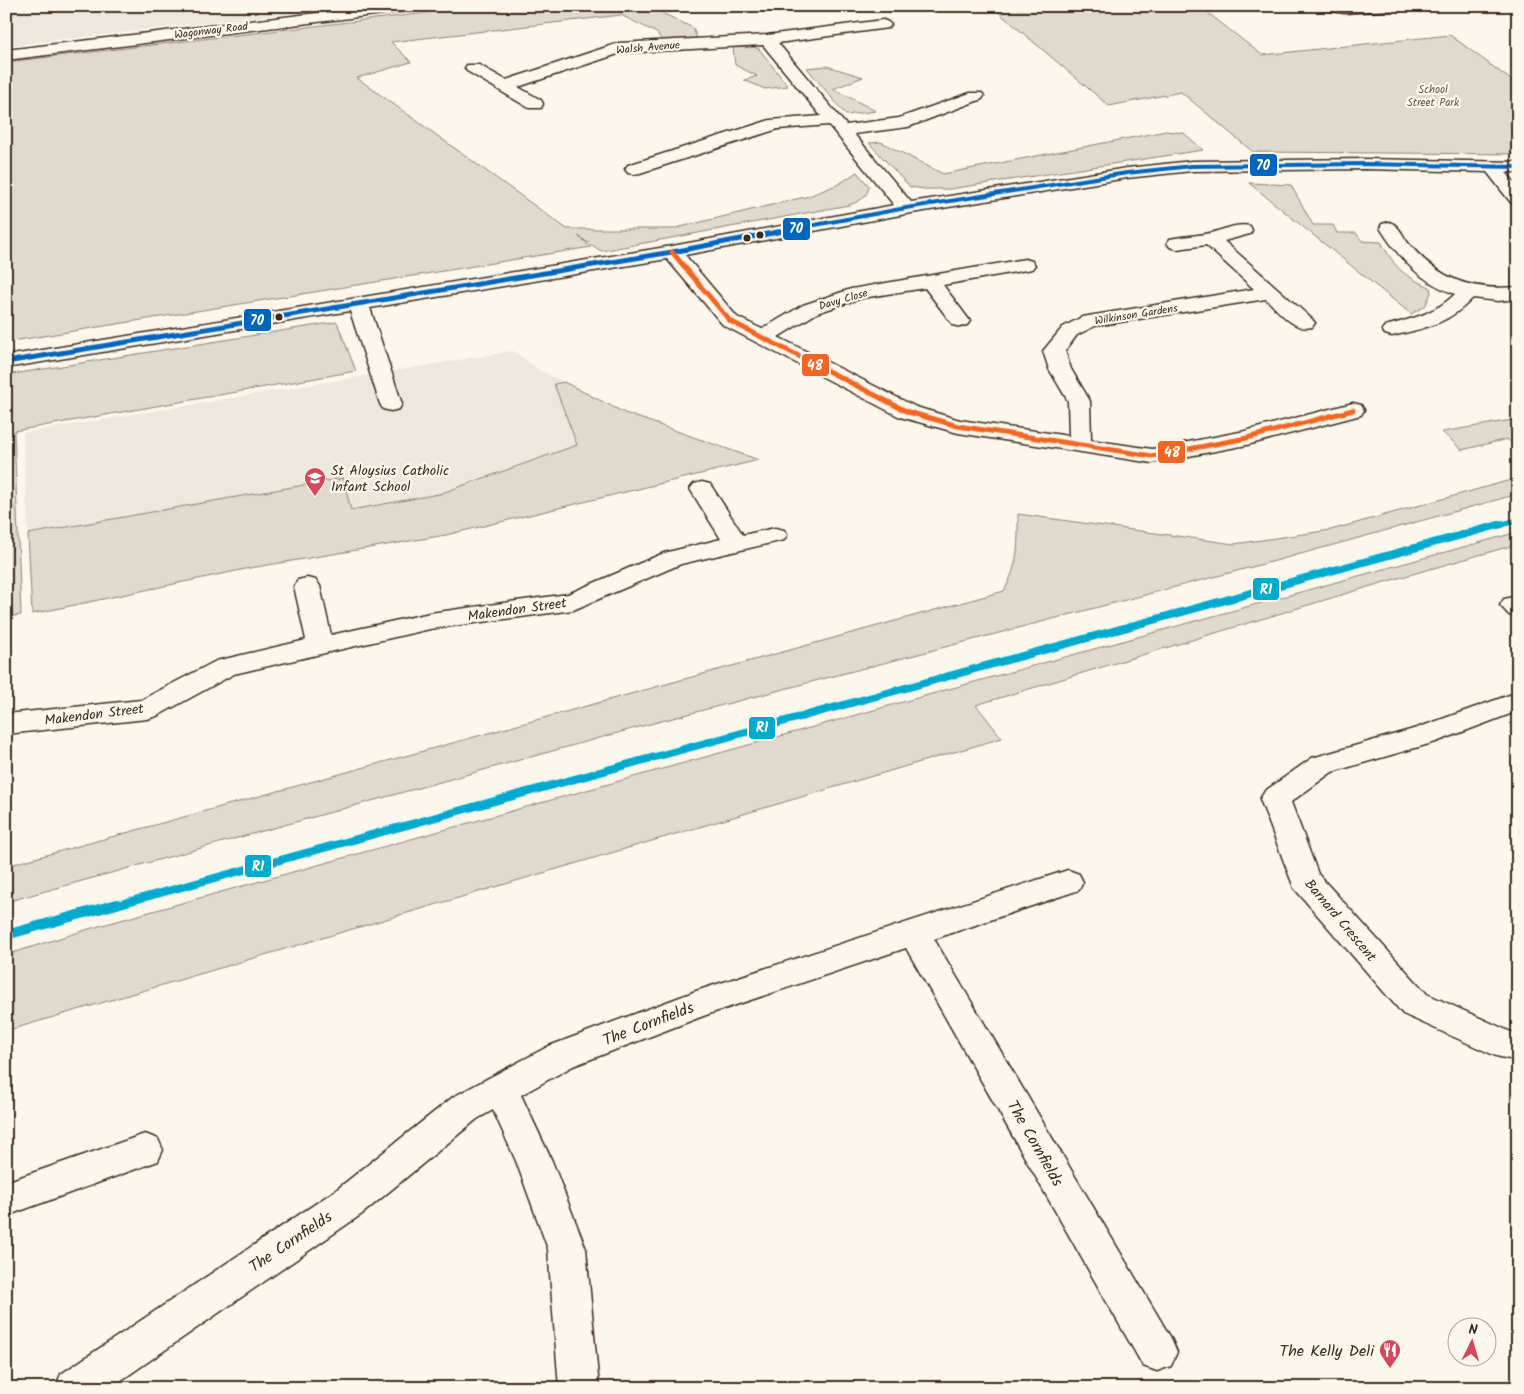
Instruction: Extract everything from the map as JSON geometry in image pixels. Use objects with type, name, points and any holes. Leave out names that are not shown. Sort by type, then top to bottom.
[{"type":"street","name":"Wagonway Road","points":[[6,55],[416,6]]},
{"type":"street","points":[[1325,6],[1344,9],[1390,6]]},
{"type":"street","name":"Walsh Avenue","points":[[505,86],[619,48],[767,40],[883,25]]},
{"type":"street","points":[[767,40],[906,208]]},
{"type":"street","points":[[473,68],[535,104]]},
{"type":"street","points":[[634,169],[776,124],[902,123],[976,96]]},
{"type":"street","points":[[6,362],[672,252],[906,208],[1127,172],[1192,166],[1365,164],[1518,167]]},
{"type":"street","points":[[1492,166],[1518,200]]},
{"type":"street","points":[[1389,228],[1397,242],[1409,256],[1430,274],[1451,286],[1477,294],[1508,294]]},
{"type":"street","points":[[1177,243],[1210,239],[1243,230]]},
{"type":"street","points":[[1210,239],[1305,323]]},
{"type":"street","points":[[672,252],[730,321],[908,412],[958,426],[1152,456],[1247,438],[1353,410]]},
{"type":"street","name":"Davy Close","points":[[763,338],[810,309],[858,293],[1025,265]]},
{"type":"street","points":[[931,282],[960,321]]},
{"type":"street","name":"Wilkinson Gardens","points":[[1080,445],[1079,398],[1055,361],[1054,351],[1070,330],[1089,321],[1270,292]]},
{"type":"street","points":[[1392,330],[1436,318],[1448,312],[1468,292]]},
{"type":"street","points":[[358,304],[391,404]]},
{"type":"street","points":[[702,489],[736,543]]},
{"type":"street","name":"Makendon Street","points":[[6,724],[147,709],[226,666],[430,621],[573,602],[673,558],[775,535]]},
{"type":"street","points":[[307,586],[320,646]]},
{"type":"street","points":[[1518,604],[1513,605],[1518,609]]},
{"type":"street","name":"Barnard Crescent","points":[[1518,701],[1426,735],[1322,765],[1275,799],[1305,880],[1414,1004],[1508,1046],[1518,1047]]},
{"type":"street","name":"The Cornfields","points":[[74,1388],[349,1202],[465,1108],[561,1056],[696,1005],[1068,882]]},
{"type":"street","name":"The Cornfields","points":[[914,933],[1158,1352]]},
{"type":"street","points":[[501,1088],[534,1161],[567,1249],[579,1388]]},
{"type":"street","points":[[6,1199],[145,1150]]},
{"type":"shaded area","points":[[6,6],[351,6],[6,46]]},
{"type":"shaded area","name":"St Aloysius Catholic Infant School","points":[[513,351],[539,370],[625,413],[759,460],[446,535],[250,568],[32,614],[23,433]]},
{"type":"green space","points":[[486,6],[697,6],[658,11],[693,28],[697,38],[662,41],[657,33],[621,15],[391,42],[411,62],[357,78],[567,229],[672,229],[809,196],[839,184],[857,172],[869,186],[867,193],[860,200],[849,205],[601,251],[578,236],[591,247],[6,342],[6,62]]},
{"type":"green space","name":"School Street Park","points":[[991,6],[1199,6],[1262,55],[1450,35],[1518,85],[1518,154],[1253,152],[1181,92],[1109,106]]},
{"type":"green space","points":[[733,47],[753,47],[759,49],[788,86],[765,89],[744,80],[757,76],[735,65]]},
{"type":"green space","points":[[827,66],[863,77],[833,89],[876,111],[846,115],[807,68]]},
{"type":"green space","points":[[1166,131],[1184,133],[1203,150],[950,189],[910,187],[869,143],[881,142],[943,174]]},
{"type":"green space","points":[[1249,183],[1291,185],[1313,225],[1333,225],[1337,233],[1356,233],[1362,241],[1381,242],[1400,270],[1412,279],[1430,287],[1431,293],[1425,306],[1411,314]]},
{"type":"green space","points":[[337,322],[356,371],[14,431],[21,615],[6,617],[6,375]]},
{"type":"green space","points":[[564,382],[625,413],[759,460],[446,535],[250,568],[32,614],[28,534],[343,478],[351,510],[439,494],[577,445],[554,384]]},
{"type":"green space","points":[[1518,419],[1518,450],[1507,439],[1462,450],[1442,432]]},
{"type":"green space","points":[[1518,478],[1518,494],[1275,561],[650,724],[6,902],[6,866],[1004,591],[1015,563],[1018,545],[1018,514],[1234,544],[1331,530]]},
{"type":"green space","points":[[1518,532],[1518,544],[1388,581],[976,705],[1002,738],[6,1031],[6,955],[92,928]]},
{"type":"transit line","name":"70","points":[[6,362],[672,252],[906,208],[1127,173],[1192,166],[1365,164],[1518,167]]},
{"type":"transit line","name":"48","points":[[672,252],[730,321],[908,412],[958,426],[1152,456],[1247,438],[1353,410]]},
{"type":"transit line","name":"R1","points":[[6,935],[1518,520]]},
{"type":"place","name":"St Aloysius Catholic Infant School","points":[[315,497]]},
{"type":"place","name":"The Kelly Deli","points":[[1390,1369]]}]
